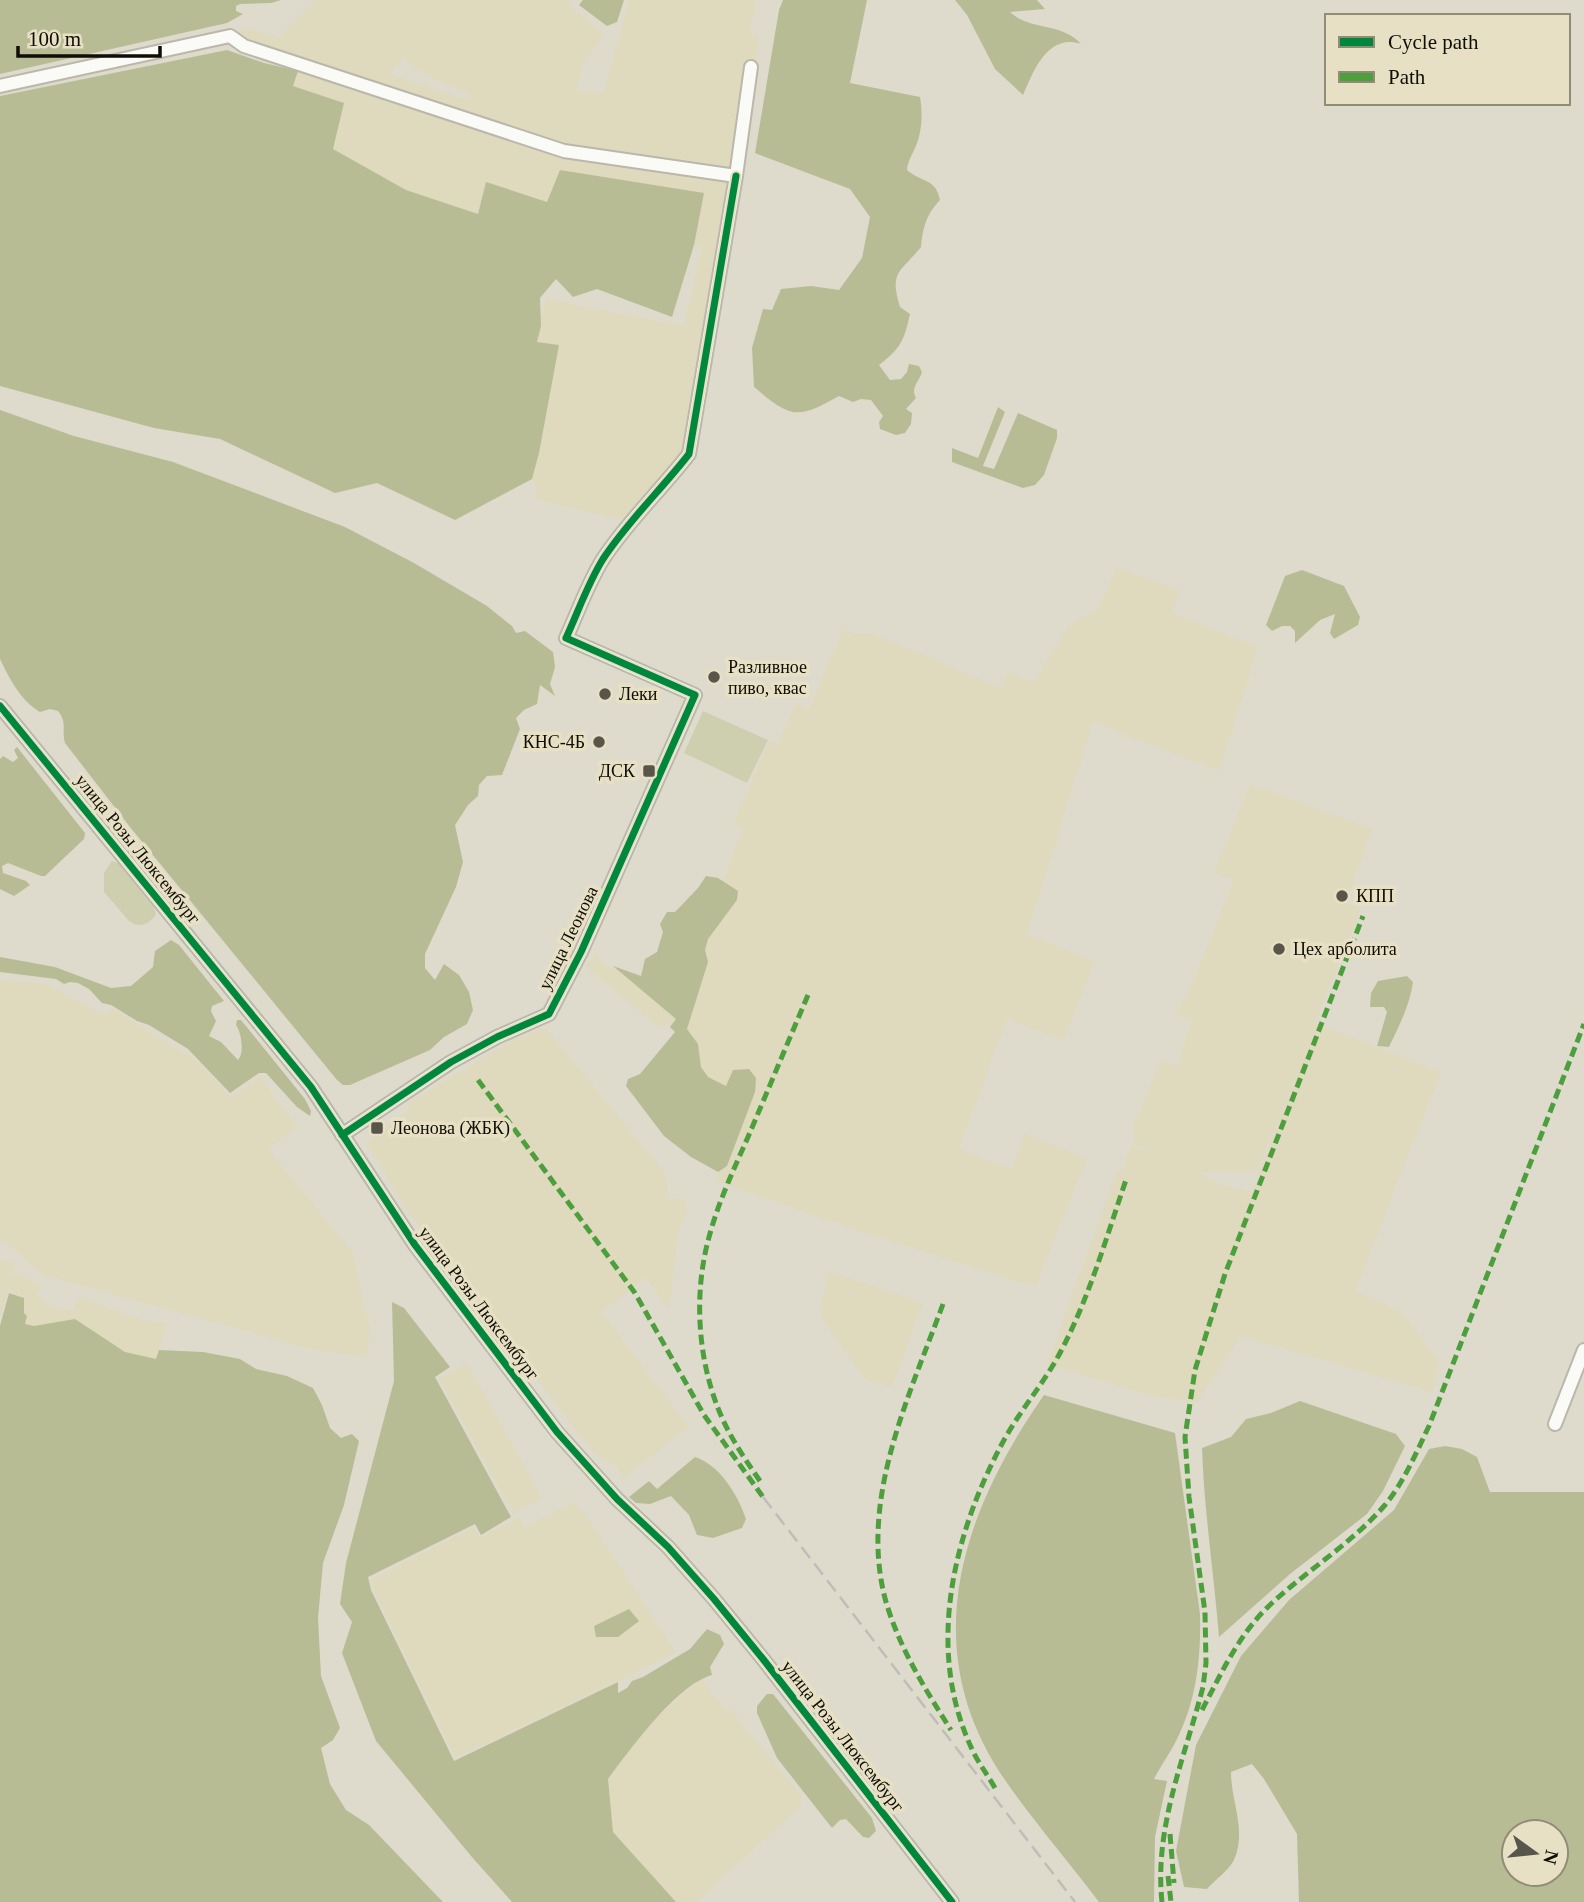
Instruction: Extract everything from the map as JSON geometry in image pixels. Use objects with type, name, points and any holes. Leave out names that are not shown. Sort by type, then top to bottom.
[{"type":"street","points":[[0,86],[230,37],[244,46],[564,151],[736,176],[751,67]]},
{"type":"street","name":"улица Леонова","points":[[342,1135],[451,1062],[497,1037],[549,1014],[581,952],[695,695],[566,638],[603,560],[641,508],[668,481],[689,454],[736,176]]},
{"type":"street","name":"улица Розы Люксембург","points":[[0,706],[311,1087],[415,1245],[557,1432],[610,1492],[668,1547],[714,1599],[952,1902]]},
{"type":"street","points":[[1555,1424],[1584,1350]]},
{"type":"shaded area","points":[[316,0],[572,0],[568,5],[605,34],[584,62],[576,91],[604,92],[629,0],[756,0],[749,34],[759,36],[748,125],[689,454],[631,522],[535,499],[538,488],[532,479],[559,345],[537,342],[546,299],[684,326],[702,247],[694,245],[704,193],[547,202],[486,183],[478,214],[406,190],[332,149],[293,86],[298,71],[563,156],[230,37],[247,28],[281,39],[283,33]],"holes":[[[403,57],[422,73],[470,94],[468,100],[389,74]]]},
{"type":"shaded area","points":[[1117,568],[1180,590],[1172,613],[1258,647],[1219,771],[1093,722],[1027,934],[1095,962],[1063,1040],[1007,1019],[959,1149],[1011,1169],[1025,1134],[1087,1159],[1035,1287],[716,1181],[722,1165],[683,1051],[677,1019],[671,1026],[667,1023],[662,1030],[585,966],[594,955],[610,969],[613,966],[672,1015],[743,828],[734,824],[769,741],[778,744],[796,704],[809,709],[843,630],[874,634],[1000,688],[1009,673],[1034,683],[1069,625],[1098,609]]},
{"type":"shaded area","points":[[1250,784],[1372,829],[1346,902],[1361,908],[1315,1023],[1441,1072],[1355,1291],[1401,1312],[1439,1361],[1432,1392],[1241,1336],[1197,1403],[1156,1397],[1047,1364],[1117,1171],[1122,1172],[1131,1145],[1190,1168],[1134,1144],[1134,1124],[1161,1061],[1177,1067],[1192,1020],[1176,1014],[1193,982],[1234,880],[1214,873]],"holes":[[[1314,1029],[1252,1192],[1218,1183],[1199,1172],[1257,1172]]]},
{"type":"shaded area","points":[[0,980],[46,984],[104,1015],[113,1009],[201,1064],[230,1098],[260,1077],[297,1127],[268,1149],[352,1252],[370,1329],[367,1357],[315,1350],[43,1275],[7,1243],[0,1242]]},
{"type":"shaded area","points":[[541,1029],[547,1030],[665,1173],[669,1199],[684,1200],[688,1214],[682,1219],[678,1232],[669,1308],[646,1278],[601,1312],[689,1427],[622,1479],[617,1467],[593,1452],[407,1210],[366,1143],[409,1110],[406,1104],[515,1039]]},
{"type":"shaded area","points":[[0,1259],[15,1262],[11,1278],[15,1272],[41,1286],[37,1294],[47,1305],[72,1310],[80,1297],[142,1320],[167,1323],[156,1360],[125,1352],[75,1319],[34,1326],[25,1324],[24,1298],[9,1289],[10,1283],[0,1318]]},
{"type":"shaded area","points":[[828,1271],[923,1303],[892,1387],[865,1380],[820,1315]]},
{"type":"shaded area","points":[[467,1363],[542,1498],[514,1514],[439,1379]]},
{"type":"shaded area","points":[[575,1502],[676,1653],[455,1758],[372,1586],[372,1579],[474,1527],[480,1538],[520,1517],[525,1527]]},
{"type":"shaded area","points":[[701,1679],[725,1709],[730,1709],[801,1795],[801,1805],[697,1902],[676,1902],[613,1832],[608,1779],[650,1723]]},
{"type":"green space","points":[[0,0],[281,0],[240,4],[236,6],[236,11],[243,14],[227,23],[0,74]]},
{"type":"green space","points":[[583,0],[624,0],[617,22],[607,26],[579,5]]},
{"type":"green space","points":[[783,0],[867,0],[850,83],[920,97],[920,129],[907,170],[932,184],[940,200],[926,222],[921,247],[898,273],[896,286],[900,307],[910,314],[901,343],[879,365],[890,380],[901,379],[909,364],[919,366],[922,372],[914,388],[916,398],[906,409],[912,413],[911,424],[905,433],[896,435],[880,429],[879,422],[883,416],[871,400],[853,402],[839,396],[813,409],[795,412],[777,405],[754,387],[752,348],[763,309],[772,310],[781,289],[811,286],[839,290],[862,258],[870,217],[850,189],[755,153],[779,10]]},
{"type":"green space","points":[[955,0],[1037,0],[1045,9],[1010,12],[1027,22],[1065,32],[1081,44],[1069,42],[1051,49],[1037,65],[1023,95],[995,69],[967,15]]},
{"type":"green space","points":[[227,50],[298,71],[293,86],[344,103],[333,149],[406,190],[478,214],[486,182],[547,202],[560,170],[704,193],[694,245],[672,317],[597,289],[573,297],[556,279],[540,298],[541,326],[537,342],[559,345],[532,479],[455,520],[377,483],[335,493],[220,439],[154,428],[0,386],[0,96]]},
{"type":"green space","points":[[998,407],[1005,412],[983,466],[994,469],[1018,413],[1057,430],[1057,438],[1044,475],[1035,485],[1023,488],[952,462],[952,448],[978,458]]},
{"type":"green space","points":[[0,410],[74,436],[173,462],[345,527],[487,606],[512,626],[516,633],[525,631],[553,652],[555,667],[550,684],[555,696],[540,685],[537,704],[524,710],[516,718],[520,729],[502,775],[487,776],[479,785],[478,796],[468,805],[455,825],[463,862],[456,887],[425,954],[425,968],[435,980],[444,964],[459,975],[469,992],[473,1010],[467,1024],[444,1037],[430,1050],[350,1085],[343,1085],[130,827],[65,743],[64,723],[58,711],[50,709],[40,712],[21,695],[0,659]]},
{"type":"green space","points":[[1302,570],[1344,586],[1360,617],[1358,625],[1334,639],[1330,633],[1335,614],[1320,620],[1295,643],[1295,631],[1290,626],[1282,626],[1272,631],[1266,625],[1285,576]]},
{"type":"green space","points":[[703,711],[768,740],[747,783],[684,753]]},
{"type":"green space","points":[[17,747],[85,833],[84,839],[45,876],[8,863],[2,866],[3,873],[30,885],[14,896],[0,889],[0,759],[3,756],[13,762],[18,758],[14,750]]},
{"type":"green space","points":[[112,861],[118,863],[154,908],[156,914],[147,923],[137,925],[129,921],[104,892],[104,873]]},
{"type":"green space","points":[[706,876],[718,878],[738,891],[737,900],[708,939],[705,950],[708,962],[687,1029],[698,1044],[701,1067],[708,1077],[726,1086],[733,1070],[749,1069],[756,1078],[755,1092],[727,1166],[718,1172],[691,1157],[664,1136],[626,1086],[628,1079],[640,1074],[675,1032],[670,1027],[676,1019],[613,966],[641,976],[645,959],[657,952],[663,932],[660,924],[667,912],[675,912]]},
{"type":"green space","points":[[171,940],[179,945],[224,1001],[212,1006],[211,1011],[216,1021],[209,1036],[221,1042],[238,1060],[242,1042],[236,1025],[237,1020],[241,1020],[305,1099],[311,1111],[310,1116],[297,1107],[266,1073],[259,1073],[230,1093],[188,1049],[149,1025],[102,1003],[89,989],[78,983],[64,984],[56,979],[0,972],[0,957],[55,967],[111,988],[131,986],[153,967],[155,951]]},
{"type":"green space","points":[[1407,976],[1413,982],[1400,1023],[1389,1047],[1377,1046],[1387,1012],[1384,1007],[1370,1007],[1371,993],[1378,981]]},
{"type":"green space","points":[[9,1293],[24,1298],[24,1313],[27,1316],[25,1324],[34,1326],[75,1319],[125,1352],[156,1359],[159,1350],[203,1352],[240,1359],[256,1369],[287,1376],[313,1388],[330,1428],[341,1438],[352,1434],[359,1441],[344,1505],[323,1563],[318,1618],[321,1676],[340,1728],[333,1740],[321,1748],[330,1784],[346,1810],[369,1825],[443,1902],[0,1902],[0,1326]]},
{"type":"green space","points":[[392,1302],[404,1308],[450,1367],[435,1377],[511,1517],[481,1535],[475,1524],[368,1577],[371,1590],[454,1761],[618,1682],[618,1693],[632,1681],[690,1649],[707,1629],[720,1635],[724,1644],[710,1667],[712,1675],[698,1681],[669,1705],[608,1779],[613,1832],[676,1902],[512,1902],[376,1741],[342,1653],[352,1622],[340,1604],[346,1563],[394,1381]]},
{"type":"green space","points":[[1044,1395],[1175,1433],[1200,1614],[1200,1645],[1190,1707],[1178,1737],[1154,1779],[1167,1781],[1155,1837],[1154,1902],[1099,1902],[1005,1780],[977,1731],[961,1681],[956,1632],[960,1583],[971,1535],[990,1487],[1015,1440]]},
{"type":"green space","points":[[1300,1401],[1396,1434],[1405,1446],[1383,1491],[1367,1514],[1290,1574],[1219,1637],[1202,1448],[1231,1437],[1246,1419],[1271,1413]]},
{"type":"green space","points":[[1445,1446],[1462,1449],[1477,1457],[1490,1492],[1584,1492],[1584,1902],[1299,1902],[1297,1834],[1252,1764],[1231,1772],[1239,1827],[1238,1849],[1234,1860],[1207,1889],[1184,1887],[1176,1851],[1196,1745],[1241,1656],[1289,1600],[1394,1510],[1429,1449]]},
{"type":"green space","points":[[695,1457],[720,1474],[733,1491],[746,1519],[742,1528],[713,1538],[697,1535],[689,1515],[671,1496],[650,1504],[636,1503],[629,1497],[649,1481],[657,1489]]},
{"type":"green space","points":[[629,1609],[639,1621],[618,1637],[596,1637],[594,1626]]},
{"type":"green space","points":[[767,1694],[773,1694],[872,1818],[876,1831],[869,1838],[863,1837],[846,1819],[840,1820],[832,1828],[777,1758],[757,1713],[757,1706]]},
{"type":"railway","points":[[763,1497],[1075,1902]]},
{"type":"marked path","points":[[1162,1902],[1162,1847],[1167,1819],[1203,1687],[1206,1663],[1205,1612],[1189,1497],[1185,1437],[1195,1370],[1225,1274],[1363,916]]},
{"type":"marked path","points":[[760,1481],[729,1432],[711,1387],[701,1338],[700,1289],[708,1241],[721,1201],[808,995]]},
{"type":"marked path","points":[[1202,1710],[1233,1653],[1261,1614],[1372,1519],[1404,1477],[1429,1426],[1584,1024]]},
{"type":"marked path","points":[[478,1080],[635,1293],[704,1415],[763,1497]]},
{"type":"marked path","points":[[995,1788],[971,1747],[957,1709],[950,1670],[948,1630],[951,1590],[959,1551],[971,1513],[1004,1440],[1055,1362],[1081,1309],[1127,1177]]},
{"type":"marked path","points":[[943,1304],[891,1450],[878,1526],[879,1564],[886,1602],[898,1636],[951,1730]]},
{"type":"marked path","points":[[1170,1834],[1174,1883]]},
{"type":"marked path","points":[[1168,1876],[1171,1902]]},
{"type":"cycle path","points":[[342,1135],[451,1062],[497,1037],[549,1014],[581,952],[695,695],[566,638],[603,559],[689,454],[736,176]]},
{"type":"cycle path","points":[[0,706],[311,1087],[415,1245],[557,1432],[617,1499],[668,1547],[714,1599],[952,1902]]},
{"type":"place","name":"Разливное пиво, квас","points":[[714,677]]},
{"type":"place","name":"Леки","points":[[605,694]]},
{"type":"place","name":"КНС-4Б","points":[[599,742]]},
{"type":"place","name":"ДСК","points":[[649,771]]},
{"type":"place","name":"КПП","points":[[1342,896]]},
{"type":"place","name":"Цех арболита","points":[[1279,949]]},
{"type":"place","name":"Леонова (ЖБК)","points":[[377,1128]]}]
